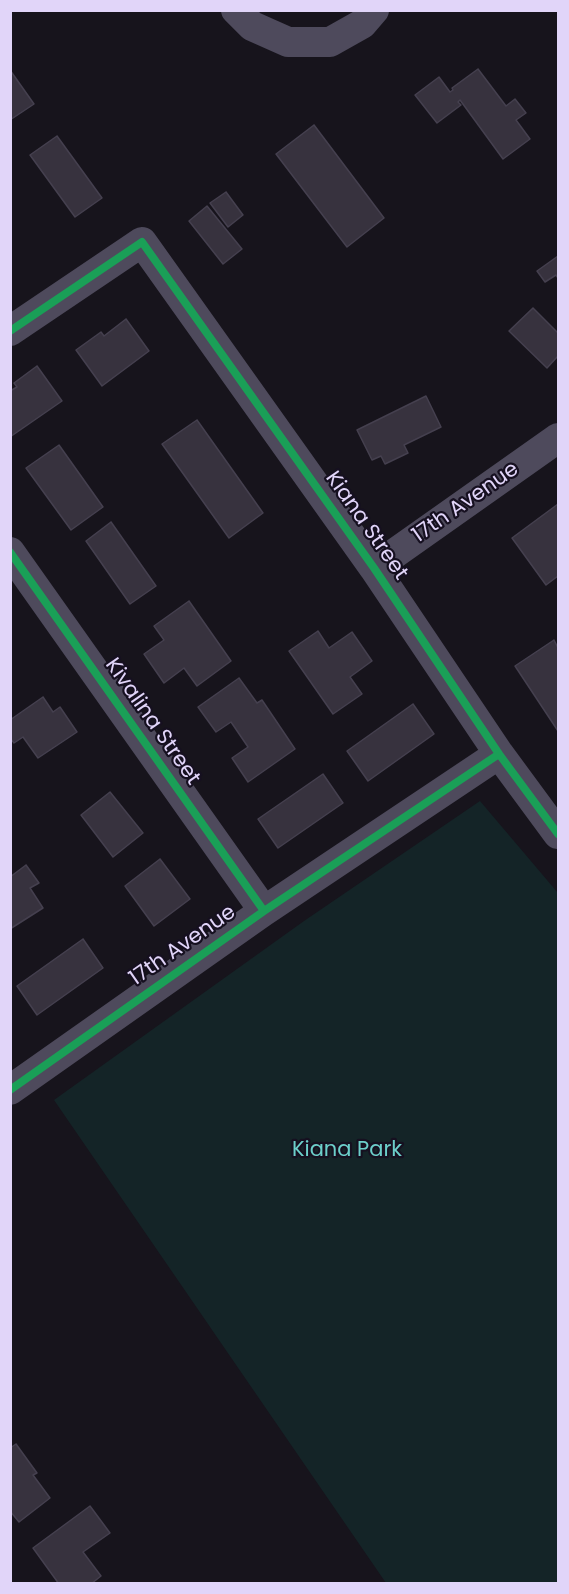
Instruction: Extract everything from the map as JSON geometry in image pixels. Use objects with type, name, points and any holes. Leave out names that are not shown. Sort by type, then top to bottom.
[{"type":"street","points":[[236,10],[252,26],[288,42],[330,42],[362,24],[374,10]]},
{"type":"street","name":"Kiana Street","points":[[10,331],[142,242],[374,568],[499,754],[558,834]]},
{"type":"street","name":"17th Avenue","points":[[374,568],[558,438]]},
{"type":"street","name":"Kivalina Street","points":[[10,552],[264,911]]},
{"type":"street","name":"17th Avenue","points":[[16,1076],[499,754]]},
{"type":"green space","name":"Kiana Park","points":[[480,801],[558,893],[558,1583],[386,1583],[54,1100],[304,921]]},
{"type":"building","points":[[478,69],[506,106],[515,99],[526,113],[516,120],[530,139],[503,159],[460,100],[458,102],[461,105],[437,123],[415,95],[439,77],[450,92],[452,88]]},
{"type":"building","points":[[10,70],[34,104],[10,120]]},
{"type":"building","points":[[314,125],[384,218],[347,247],[276,154]]},
{"type":"building","points":[[57,136],[102,198],[75,217],[30,155]]},
{"type":"building","points":[[226,192],[243,215],[228,227],[210,203]]},
{"type":"building","points":[[207,206],[242,249],[223,264],[189,221]]},
{"type":"building","points":[[558,256],[558,278],[556,275],[545,282],[537,271]]},
{"type":"building","points":[[533,308],[558,333],[558,356],[547,368],[509,331]]},
{"type":"building","points":[[126,319],[149,351],[102,386],[76,350],[101,332],[104,336]]},
{"type":"building","points":[[37,366],[62,401],[10,437],[10,391],[17,387],[14,383]]},
{"type":"building","points":[[426,396],[441,427],[404,445],[408,453],[385,464],[381,456],[372,460],[357,430]]},
{"type":"building","points":[[197,420],[263,513],[229,538],[162,444]]},
{"type":"building","points":[[59,445],[103,507],[71,530],[26,468]]},
{"type":"building","points":[[558,504],[558,576],[546,585],[512,538]]},
{"type":"building","points":[[111,522],[156,586],[130,604],[86,541]]},
{"type":"building","points":[[189,601],[231,661],[197,686],[184,668],[164,683],[144,654],[164,640],[154,626]]},
{"type":"building","points":[[318,631],[329,648],[352,632],[372,661],[350,677],[362,694],[333,714],[289,651]]},
{"type":"building","points":[[554,640],[558,648],[558,731],[515,666]]},
{"type":"building","points":[[239,678],[257,703],[262,700],[295,749],[248,782],[232,758],[248,747],[231,722],[216,732],[198,707]]},
{"type":"building","points":[[43,697],[53,712],[60,707],[77,732],[38,758],[23,737],[14,743],[10,738],[10,720]]},
{"type":"building","points":[[413,704],[434,734],[368,781],[347,751]]},
{"type":"building","points":[[323,774],[343,803],[278,848],[258,819]]},
{"type":"building","points":[[110,792],[143,833],[113,857],[81,815]]},
{"type":"building","points":[[160,859],[190,899],[154,926],[125,886]]},
{"type":"building","points":[[26,865],[39,883],[30,888],[43,908],[10,929],[10,877]]},
{"type":"building","points":[[83,939],[103,968],[37,1015],[17,986]]},
{"type":"building","points":[[16,1444],[37,1473],[33,1475],[50,1498],[19,1522],[10,1511],[10,1448]]},
{"type":"building","points":[[90,1506],[110,1533],[83,1552],[101,1576],[91,1584],[59,1584],[33,1548]]},
{"type":"cycle path","points":[[10,331],[142,242],[374,568],[499,754],[558,834]]},
{"type":"cycle path","points":[[10,552],[264,911]]},
{"type":"cycle path","points":[[10,1090],[264,911],[499,754]]}]
